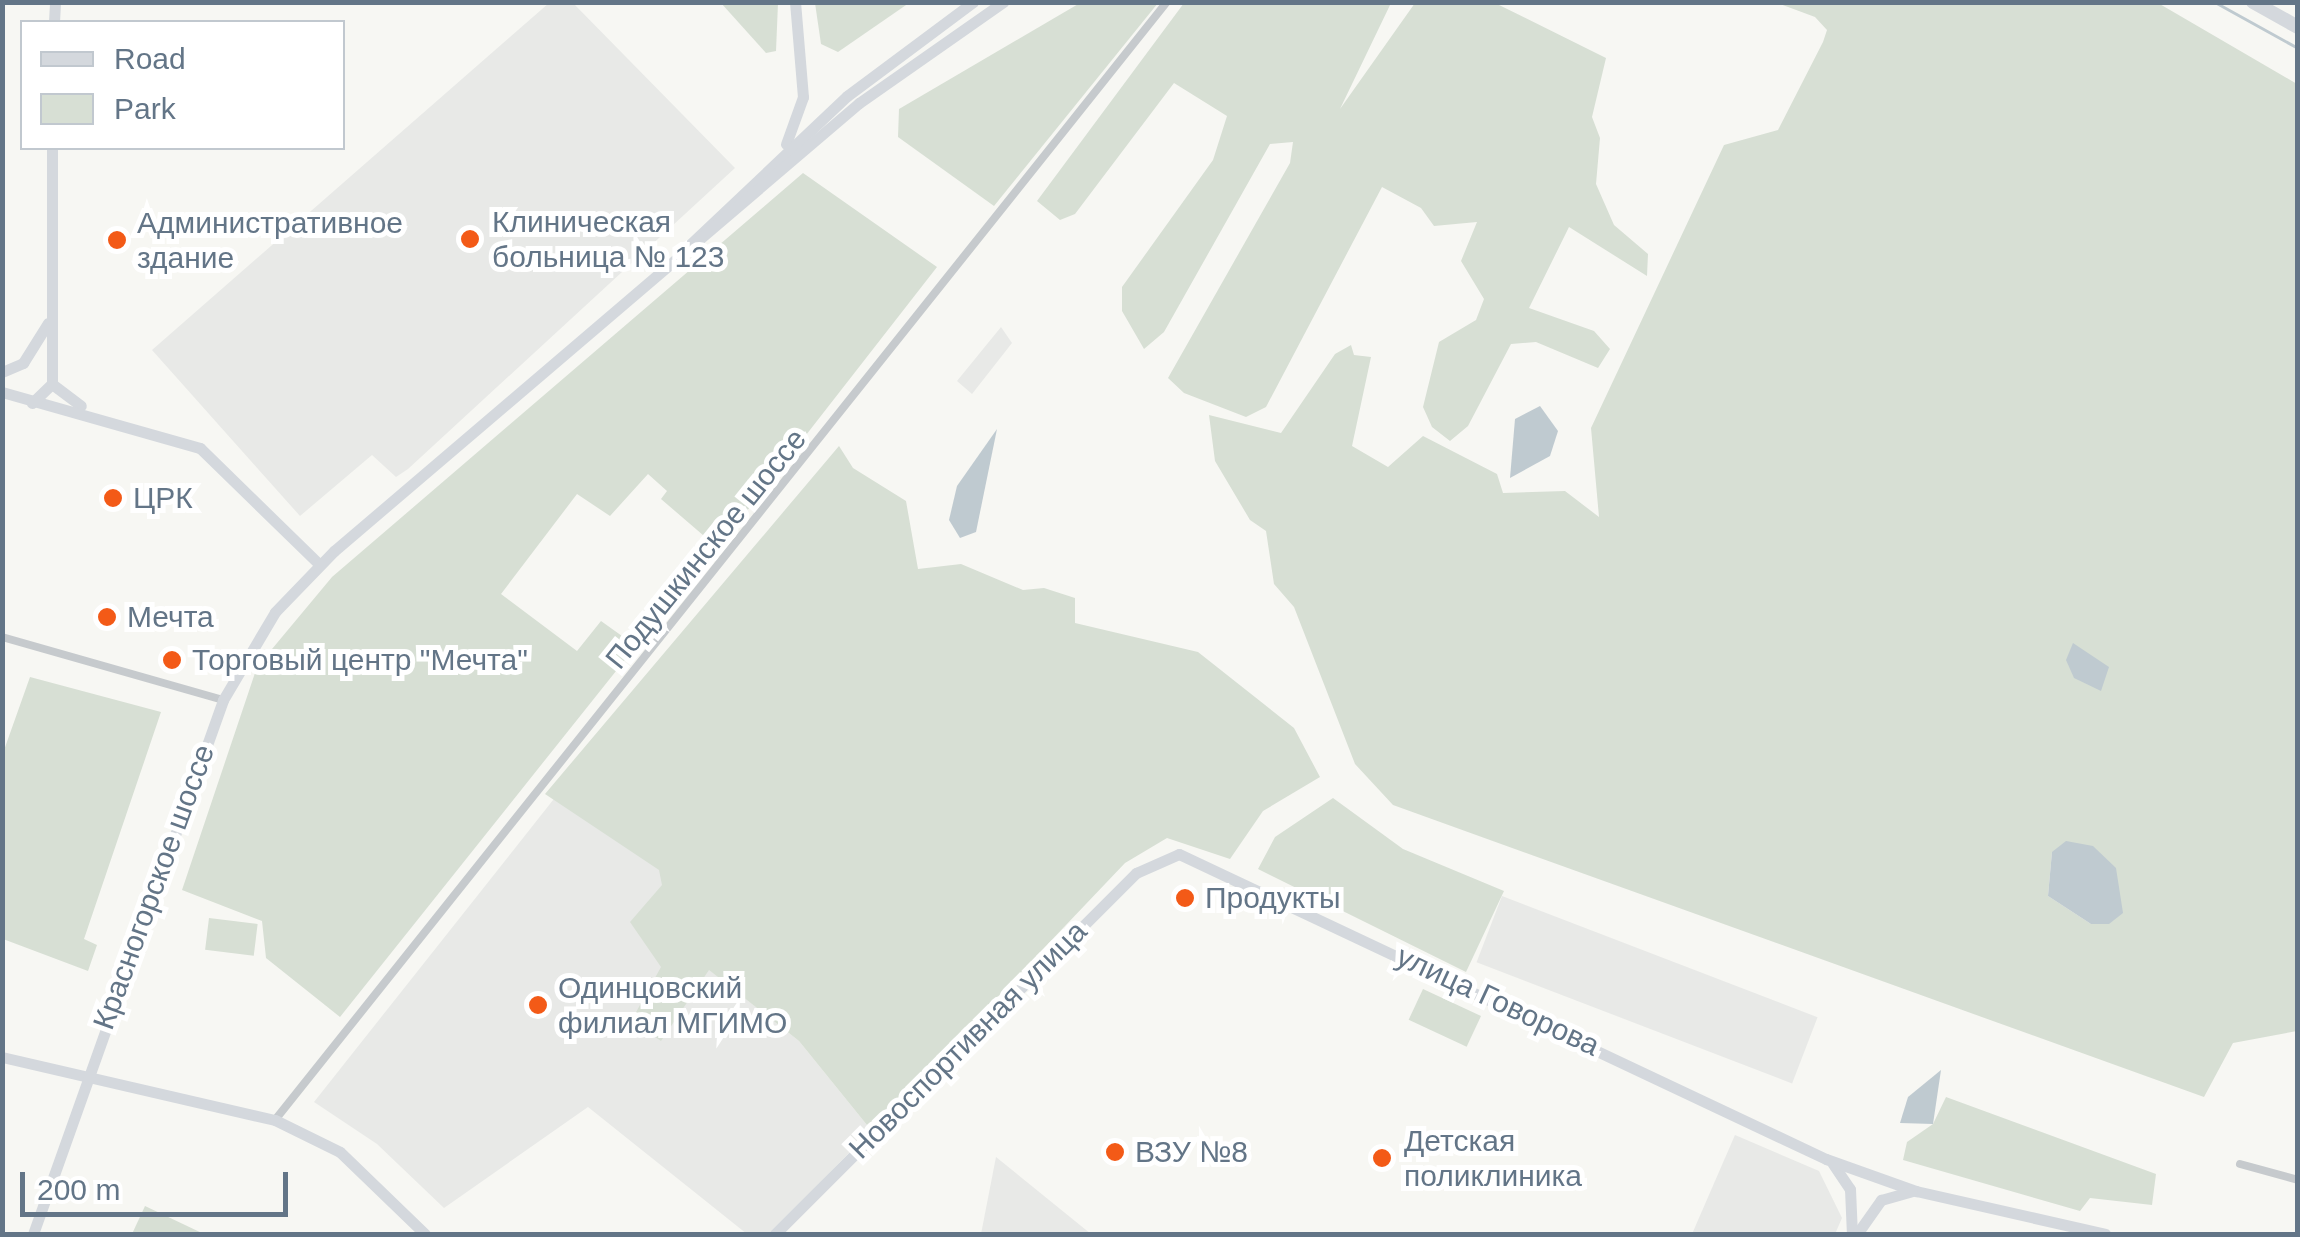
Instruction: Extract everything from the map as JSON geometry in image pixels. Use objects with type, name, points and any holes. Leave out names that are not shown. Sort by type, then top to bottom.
[{"type":"highway","points":[[2253,2],[2298,27]]},
{"type":"main road","points":[[756,178],[801,111],[794,2]]},
{"type":"main road","points":[[666,272],[756,178],[973,2]]},
{"type":"main road","points":[[666,272],[860,103],[1004,2]]},
{"type":"main road","points":[[52,150],[52,382]]},
{"type":"main road","name":"Красногорское шоссе","points":[[33,1234],[223,700],[263,628],[320,564],[666,272]]},
{"type":"main road","points":[[26,401],[11,386],[50,319]]},
{"type":"main road","points":[[2,372],[21,364],[44,366],[52,382],[94,412]]},
{"type":"main road","points":[[26,401],[52,382]]},
{"type":"main road","points":[[2,392],[26,401],[94,412],[200,448],[320,564]]},
{"type":"main road","name":"улица Говорова","points":[[1167,856],[1208,863],[1826,1158],[1916,1192],[2104,1234]]},
{"type":"main road","name":"Новоспортивная улица","points":[[775,1234],[1126,882],[1167,856]]},
{"type":"main road","points":[[2,1058],[275,1120],[340,1152],[425,1234]]},
{"type":"main road","name":"улица Говорова","points":[[1826,1158],[1852,1196],[1879,1202],[1916,1192]]},
{"type":"main road","points":[[1872,1176],[1879,1202],[1854,1234],[1852,1196],[1872,1176]]},
{"type":"street","name":"Подушкинское шоссе","points":[[275,1120],[1167,2]]},
{"type":"street","points":[[2,638],[223,700]]},
{"type":"street","points":[[2240,1164],[2298,1180]]},
{"type":"shaded area","name":"Клиническая больница № 123","points":[[549,3],[573,3],[735,168],[408,469],[396,477],[372,455],[300,516],[152,350]]},
{"type":"shaded area","points":[[1001,327],[1012,343],[972,394],[957,381]]},
{"type":"shaded area","points":[[1540,406],[1558,431],[1550,456],[1510,478],[1515,419]]},
{"type":"shaded area","points":[[997,429],[976,532],[960,538],[949,520],[957,486]]},
{"type":"shaded area","points":[[2073,643],[2109,667],[2101,691],[2074,678],[2066,660]]},
{"type":"shaded area","name":"Одинцовский филиал МГИМО","points":[[557,795],[666,870],[708,969],[799,1041],[871,1130],[770,1234],[747,1234],[588,1107],[444,1208],[377,1144],[314,1102]]},
{"type":"shaded area","points":[[2066,841],[2093,846],[2116,868],[2123,913],[2109,924],[2091,924],[2048,896],[2052,852]]},
{"type":"shaded area","points":[[1502,896],[1818,1017],[1792,1083],[1477,962]]},
{"type":"shaded area","points":[[1941,1070],[1933,1124],[1900,1123],[1908,1097]]},
{"type":"shaded area","points":[[1735,1135],[1819,1171],[1842,1218],[1835,1234],[1692,1234]]},
{"type":"shaded area","points":[[996,1157],[1091,1234],[981,1234]]},
{"type":"green space","points":[[815,2],[909,3],[838,52],[821,44]]},
{"type":"green space","points":[[721,3],[778,3],[776,51],[766,53]]},
{"type":"green space","points":[[1080,3],[1158,3],[994,206],[898,137],[899,109]]},
{"type":"green space","points":[[1184,3],[1391,3],[1340,109],[1415,3],[1495,3],[1606,58],[1592,117],[1600,138],[1596,184],[1614,225],[1648,254],[1647,276],[1569,227],[1529,308],[1594,331],[1610,349],[1598,368],[1536,342],[1511,344],[1468,426],[1450,441],[1432,427],[1423,407],[1439,342],[1476,320],[1484,299],[1461,261],[1477,222],[1434,226],[1421,208],[1382,187],[1266,407],[1246,417],[1184,393],[1168,378],[1290,163],[1293,142],[1270,144],[1164,332],[1144,349],[1122,311],[1122,287],[1213,160],[1227,116],[1174,83],[1075,214],[1060,220],[1037,201]]},
{"type":"green space","points":[[1777,3],[2158,3],[2297,84],[2297,1031],[2233,1043],[2204,1097],[1393,805],[1355,764],[1294,607],[1274,584],[1266,531],[1250,520],[1215,461],[1209,415],[1281,433],[1335,354],[1351,345],[1354,355],[1371,357],[1352,446],[1388,467],[1423,436],[1497,474],[1503,493],[1565,491],[1599,517],[1591,428],[1724,145],[1778,130],[1827,30],[1815,17]],"holes":[[[2052,852],[2091,924],[2048,896]]]},
{"type":"green space","points":[[803,173],[937,267],[718,548],[661,499],[667,491],[648,474],[610,516],[577,494],[501,594],[577,651],[601,621],[636,646],[340,1017],[266,958],[262,921],[182,890],[257,667],[332,577]]},
{"type":"green space","points":[[839,446],[853,468],[906,501],[918,569],[961,564],[1023,590],[1044,588],[1075,598],[1075,623],[1198,652],[1294,728],[1320,777],[1263,811],[1230,859],[1167,838],[1125,863],[871,1130],[799,1041],[709,970],[661,1041],[640,1027],[635,1014],[661,967],[630,922],[662,885],[659,870],[545,794]]},
{"type":"green space","points":[[30,677],[161,712],[84,939],[97,945],[88,971],[3,939],[3,753]]},
{"type":"green space","points":[[1333,798],[1403,849],[1504,891],[1466,972],[1258,869],[1275,837]]},
{"type":"green space","points":[[209,918],[258,924],[254,956],[205,950]]},
{"type":"green space","points":[[1423,989],[1481,1016],[1467,1047],[1409,1020]]},
{"type":"green space","points":[[1946,1097],[2156,1174],[2152,1205],[2090,1198],[2080,1211],[1903,1160],[1907,1142],[1933,1124]]},
{"type":"green space","points":[[145,1206],[204,1234],[132,1234]]},
{"type":"waterway","points":[[2215,2],[2298,48]]},
{"type":"place","name":"Клиническая больница № 123","points":[[470,239]]},
{"type":"place","name":"Административное здание","points":[[117,240]]},
{"type":"place","name":"ЦРК","points":[[113,498]]},
{"type":"place","name":"Мечта","points":[[107,617]]},
{"type":"place","name":"Торговый центр \"Мечта\"","points":[[172,660]]},
{"type":"place","name":"Продукты","points":[[1185,898]]},
{"type":"place","name":"Одинцовский филиал МГИМО","points":[[538,1005]]},
{"type":"place","name":"ВЗУ №8","points":[[1115,1152]]},
{"type":"place","name":"Детская поликлиника","points":[[1382,1158]]}]
